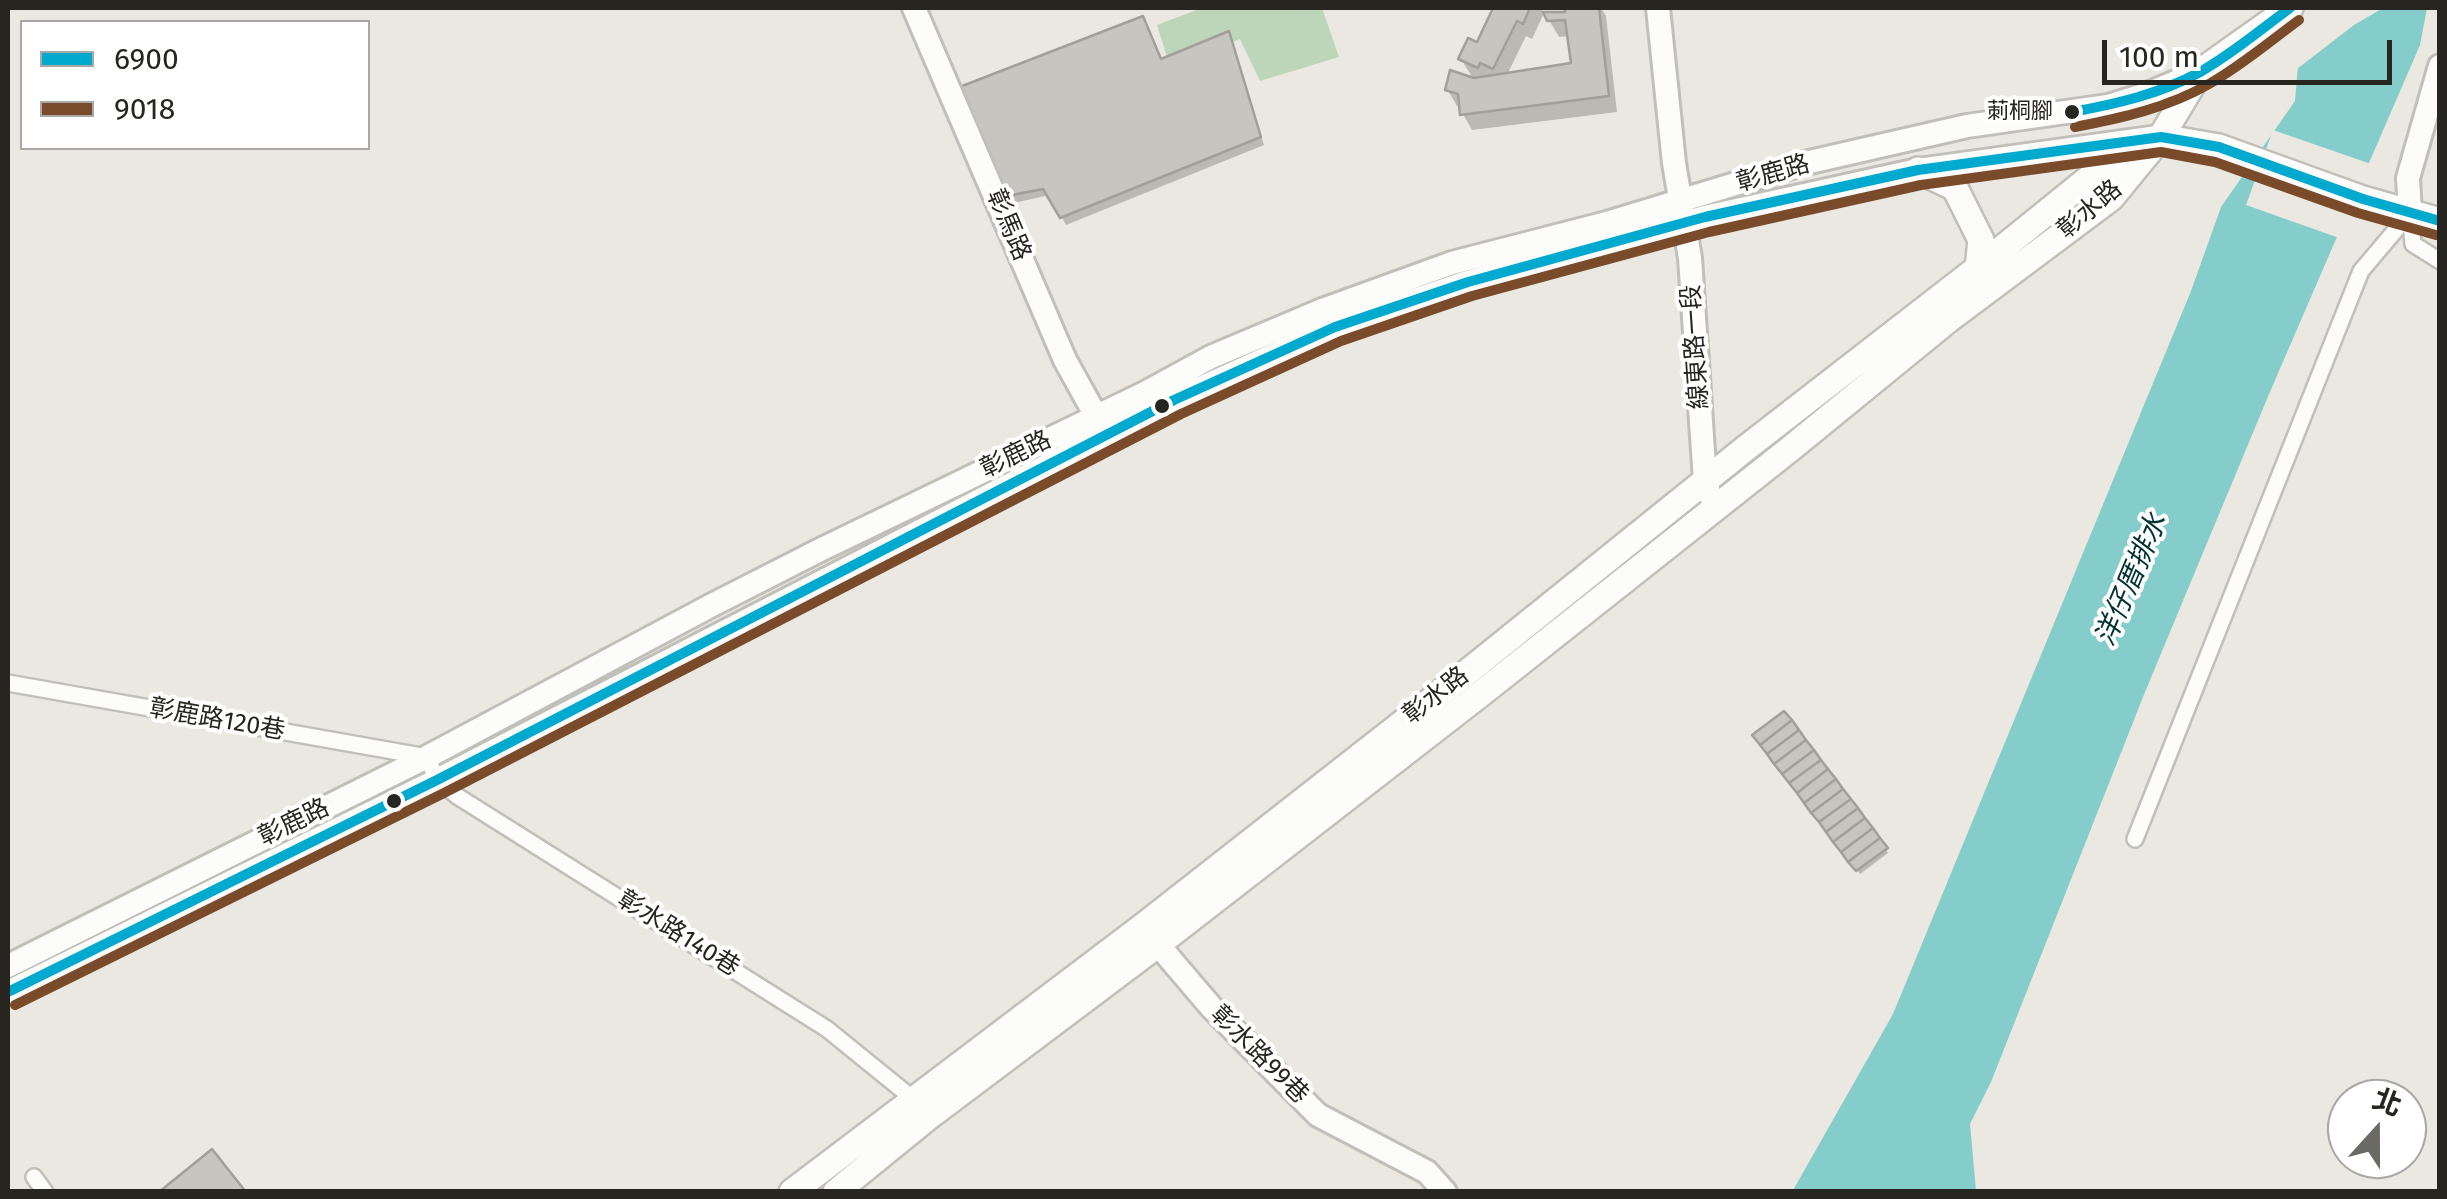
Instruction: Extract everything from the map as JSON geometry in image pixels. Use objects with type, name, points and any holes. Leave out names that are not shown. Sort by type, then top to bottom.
[{"type":"main road","name":"彰馬路","points":[[914,8],[1066,360],[1096,416]]},
{"type":"main road","name":"線東路一段","points":[[1658,8],[1690,258],[1705,481],[1714,508]]},
{"type":"main road","points":[[2287,9],[2200,72],[2161,137],[2230,150],[2363,200],[2440,221]]},
{"type":"main road","points":[[2410,213],[2408,178],[2440,66]]},
{"type":"main road","name":"彰鹿路","points":[[8,992],[437,780],[1119,428],[1253,362],[1336,327],[1682,213],[1801,164],[1967,126],[2108,106],[2150,94],[2200,72]]},
{"type":"main road","name":"彰鹿路","points":[[8,966],[426,757],[822,549],[1211,357],[1343,302],[1452,263],[1682,213],[1705,217],[1918,170],[2161,137]]},
{"type":"main road","name":"彰水路","points":[[1150,936],[1465,674],[2092,174],[2161,137]]},
{"type":"main road","name":"彰水路","points":[[792,1192],[921,1108],[1461,709],[1948,320],[2111,198],[2161,137]]},
{"type":"main road","points":[[1918,170],[1955,188],[1980,240],[1978,268]]},
{"type":"main road","points":[[1096,416],[1119,428]]},
{"type":"main road","points":[[822,549],[834,575]]},
{"type":"main road","points":[[695,614],[710,638]]},
{"type":"main road","name":"彰水路99巷","points":[[1150,936],[1212,1008],[1318,1115],[1427,1172],[1445,1192]]},
{"type":"main road","name":"彰水路","points":[[836,1192],[921,1108]]},
{"type":"street","points":[[2410,213],[2412,244],[2440,261]]},
{"type":"street","points":[[2135,840],[2361,271],[2410,213]]},
{"type":"street","name":"彰鹿路120巷","points":[[8,683],[426,757]]},
{"type":"street","name":"彰水路140巷","points":[[426,757],[437,780],[457,796],[826,1029],[921,1108]]},
{"type":"street","points":[[34,1178],[46,1192]]},
{"type":"green space","points":[[1202,8],[1322,8],[1339,57],[1260,81],[1240,39],[1170,67],[1157,25]]},
{"type":"water","name":"洋仔厝排水","points":[[2303,8],[2427,8],[2420,45],[2269,394],[2143,697],[1991,1082],[1970,1124],[1976,1191],[1792,1192],[1893,1014],[2191,291],[2221,207],[2295,101]]},
{"type":"pier","points":[[2303,8],[2383,8],[2293,72]]},
{"type":"pier","points":[[2273,130],[2374,165],[2342,239],[2246,205]]},
{"type":"building","points":[[1493,8],[1530,8],[1523,24],[1517,21],[1493,69],[1480,63],[1478,68],[1458,59],[1468,38],[1477,42]]},
{"type":"building","points":[[1564,8],[1599,8],[1609,96],[1460,115],[1458,94],[1445,90],[1450,70],[1474,78],[1571,63],[1565,20],[1547,21],[1543,12],[1565,12]]},
{"type":"building","points":[[1143,16],[1161,59],[1229,31],[1261,137],[1060,218],[1043,189],[1002,197],[957,88]]},
{"type":"building","points":[[1784,711],[1792,720],[1760,745],[1752,735]]},
{"type":"building","points":[[1792,720],[1799,730],[1767,754],[1760,745]]},
{"type":"building","points":[[1799,730],[1806,740],[1774,764],[1767,754]]},
{"type":"building","points":[[1806,740],[1814,750],[1782,774],[1774,764]]},
{"type":"building","points":[[1814,750],[1821,760],[1789,783],[1782,774]]},
{"type":"building","points":[[1821,760],[1828,769],[1797,793],[1789,783]]},
{"type":"building","points":[[1828,769],[1836,779],[1804,803],[1797,793]]},
{"type":"building","points":[[1836,779],[1843,789],[1811,813],[1804,803]]},
{"type":"building","points":[[1843,789],[1851,799],[1819,822],[1811,813]]},
{"type":"building","points":[[1851,799],[1858,808],[1826,832],[1819,822]]},
{"type":"building","points":[[1858,808],[1865,818],[1833,842],[1826,832]]},
{"type":"building","points":[[1865,818],[1873,828],[1841,852],[1833,842]]},
{"type":"building","points":[[1873,828],[1880,838],[1848,862],[1841,852]]},
{"type":"building","points":[[1880,838],[1888,848],[1856,871],[1848,862]]},
{"type":"building","points":[[212,1149],[246,1192],[159,1192]]},
{"type":"transit line","name":"6900","points":[[2072,112],[2138,97],[2185,80],[2223,58],[2290,8]]},
{"type":"transit line","name":"9018","points":[[2075,127],[2177,100],[2232,70],[2299,20]]},
{"type":"transit line","name":"6900","points":[[8,992],[437,780],[1174,400],[1335,327],[1468,282],[1705,217],[1918,170],[2161,137],[2219,147],[2363,199],[2440,221]]},
{"type":"transit line","name":"9018","points":[[15,1005],[444,793],[1181,414],[1341,341],[1472,296],[1709,232],[1921,185],[2161,152],[2215,162],[2358,213],[2436,235]]},
{"type":"place","name":"莿桐腳","points":[[2072,112]]}]
